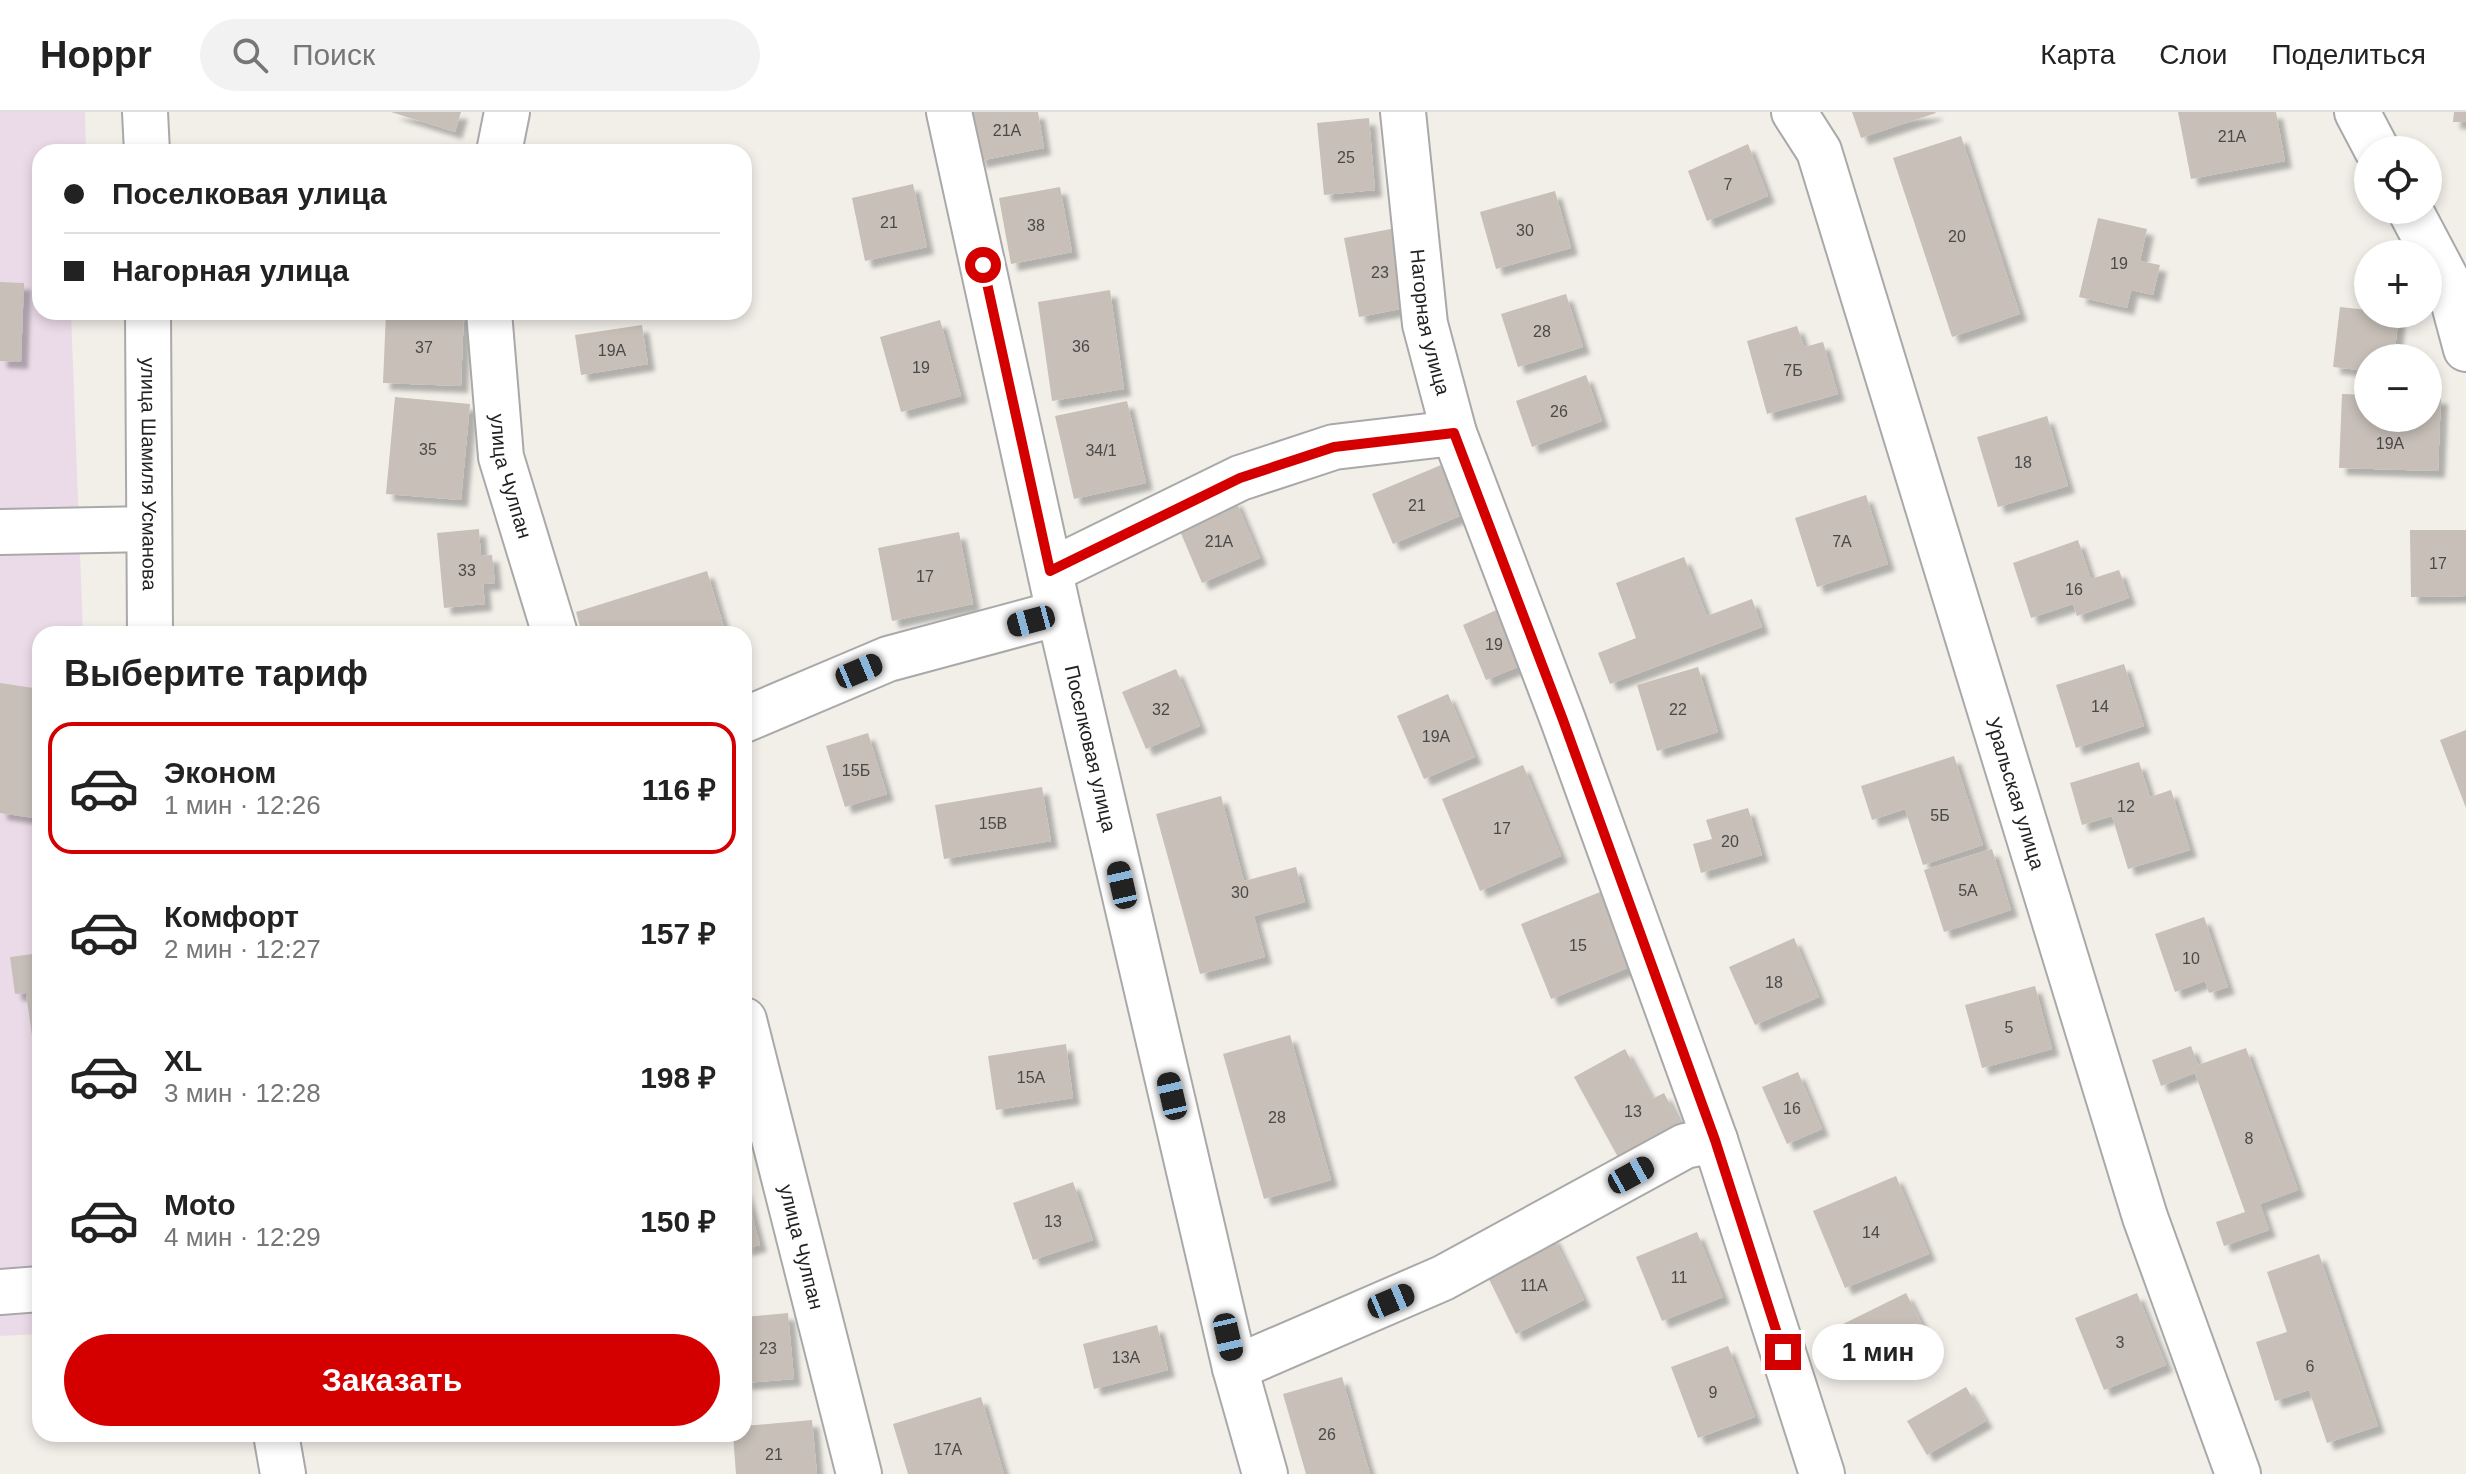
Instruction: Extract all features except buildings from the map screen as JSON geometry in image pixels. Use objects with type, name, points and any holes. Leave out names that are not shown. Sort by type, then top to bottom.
[{"type":"street","points":[[501,144],[507,112]]},
{"type":"street","name":"Поселковая улица","points":[[949,112],[1059,613],[1235,1368],[1265,1474]]},
{"type":"street","name":"Нагорная улица","points":[[1403,112],[1425,324],[1454,433],[1563,720],[1715,1140],[1822,1474]]},
{"type":"street","name":"Уральская улица","points":[[1794,112],[1819,151],[2145,1217],[2238,1474]]},
{"type":"street","points":[[2357,112],[2370,136]]},
{"type":"street","points":[[2417,224],[2448,282],[2466,349]]},
{"type":"street","name":"улица Шамиля Усманова","points":[[148,320],[150,626]]},
{"type":"street","name":"улица Чулпан","points":[[490,320],[501,457],[553,626]]},
{"type":"street","points":[[1050,571],[1240,478],[1334,447],[1454,433]]},
{"type":"street","points":[[0,532],[149,529]]},
{"type":"street","points":[[752,717],[888,659],[1059,613]]},
{"type":"street","name":"улица Чулпан","points":[[752,1052],[859,1474]]},
{"type":"street","points":[[1235,1368],[1443,1278],[1685,1146],[1715,1140]]},
{"type":"street","points":[[0,1292],[32,1290]]},
{"type":"street","points":[[277,1442],[283,1474]]},
{"type":"shaded area","points":[[0,112],[85,112],[86,144],[32,144],[32,320],[71,320],[83,626],[32,626],[32,1334],[0,1336]]},
{"type":"route","points":[[983,265],[1050,571],[1240,478],[1334,447],[1454,433],[1563,720],[1715,1140],[1783,1352]]}]
